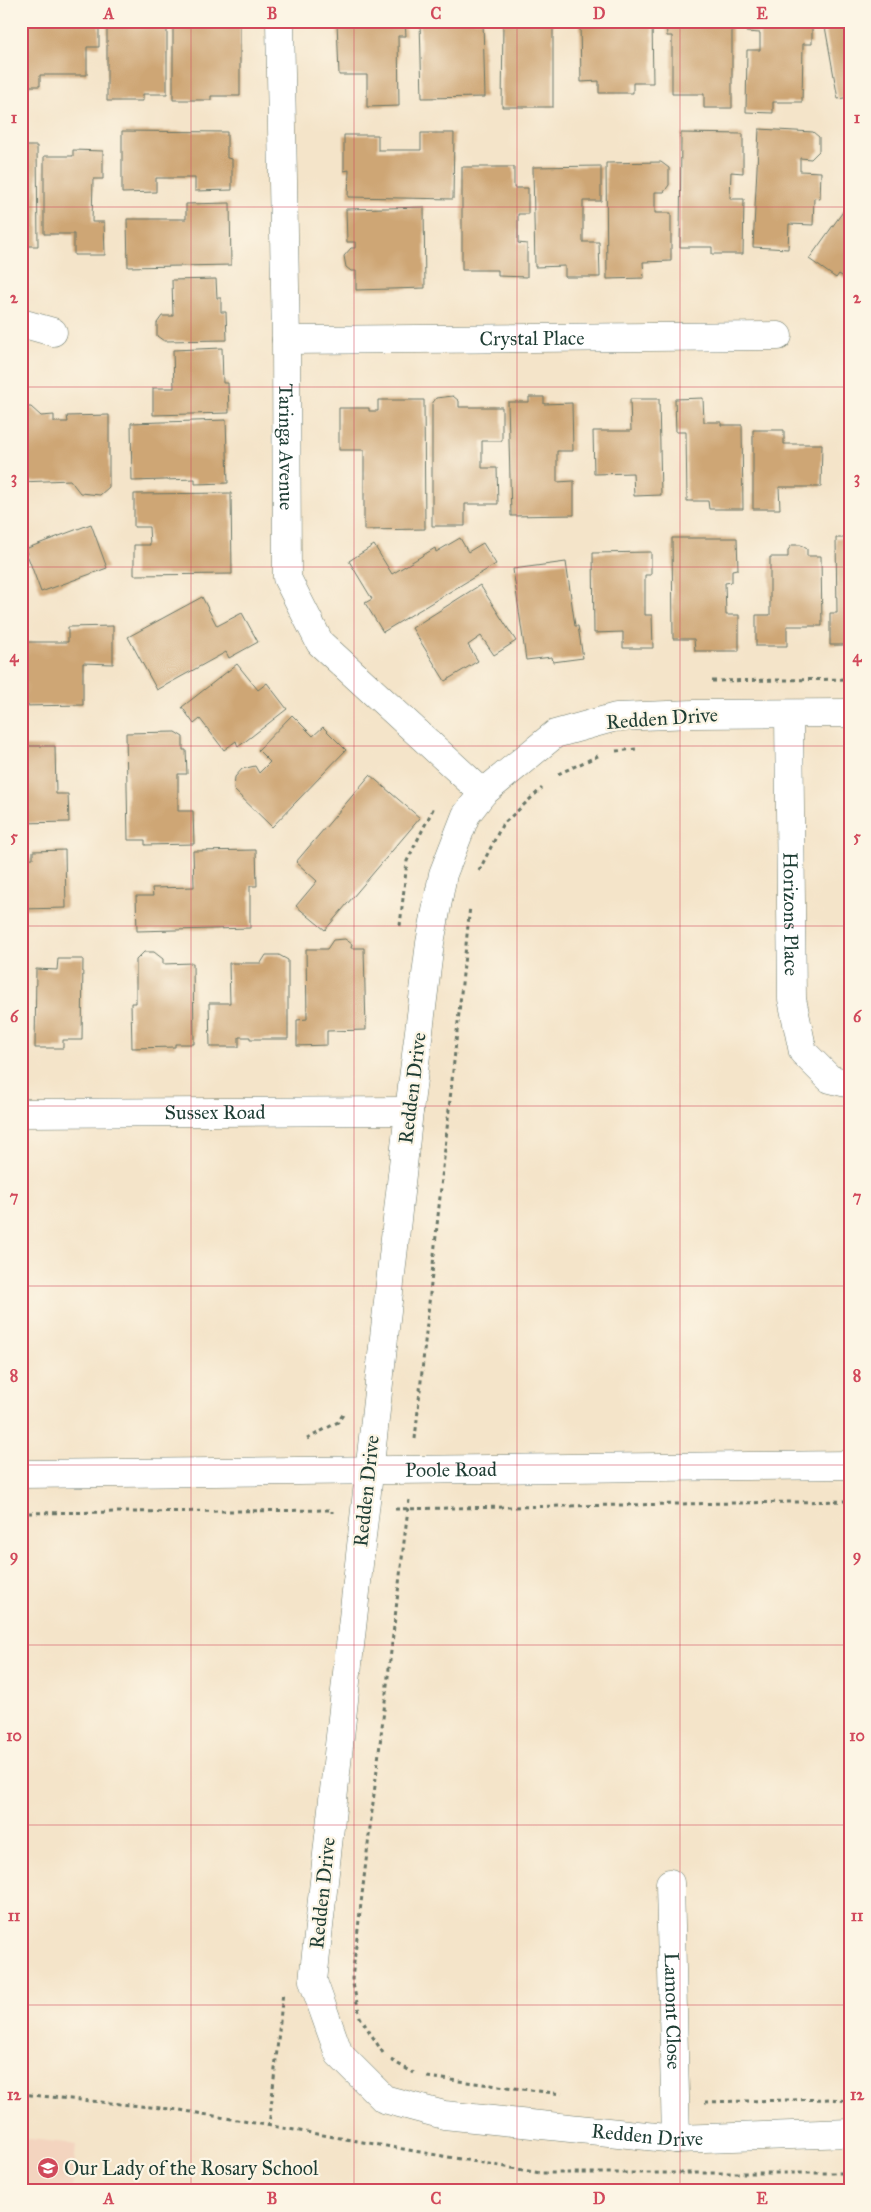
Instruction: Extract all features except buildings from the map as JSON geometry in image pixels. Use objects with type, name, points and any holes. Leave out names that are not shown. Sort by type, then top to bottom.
[{"type":"street","name":"Taringa Avenue","points":[[280,21],[286,340],[286,578],[320,643],[484,793]]},
{"type":"street","points":[[21,323],[53,332]]},
{"type":"street","name":"Crystal Place","points":[[286,340],[778,336]]},
{"type":"street","name":"Redden Drive","points":[[850,713],[789,715],[694,714],[616,717],[555,734],[484,793],[466,815],[443,874],[430,943],[408,1111],[313,1981],[339,2054],[384,2099],[444,2115],[676,2138],[850,2133]]},
{"type":"street","name":"Horizons Place","points":[[789,715],[792,999],[803,1052],[830,1079],[850,1084]]},
{"type":"street","name":"Sussex Road","points":[[21,1113],[408,1111]]},
{"type":"street","name":"Poole Road","points":[[21,1474],[850,1465]]},
{"type":"street","name":"Lamont Close","points":[[670,1883],[676,2138]]},
{"type":"path","points":[[703,681],[850,679]]},
{"type":"path","points":[[610,751],[640,749]]},
{"type":"path","points":[[555,775],[601,755]]},
{"type":"path","points":[[399,929],[407,861],[444,787],[460,772]]},
{"type":"path","points":[[477,877],[502,825],[548,781]]},
{"type":"path","points":[[470,905],[408,1509],[352,1979],[360,2017],[387,2058],[417,2075],[572,2095]]},
{"type":"path","points":[[305,1440],[338,1422],[348,1406]]},
{"type":"path","points":[[21,1513],[364,1510],[850,1501]]},
{"type":"path","points":[[331,1520],[332,1510]]},
{"type":"path","points":[[269,2126],[283,1987]]},
{"type":"path","points":[[676,2103],[831,2099],[850,2101]]},
{"type":"shaded area","name":"Our Lady of the Rosary School","points":[[21,2138],[76,2144],[72,2191],[21,2191]]},
{"type":"shaded area","points":[[517,2183],[850,2190],[850,2191],[517,2191]]},
{"type":"place","name":"Our Lady of the Rosary School","points":[[48,2168]]}]
